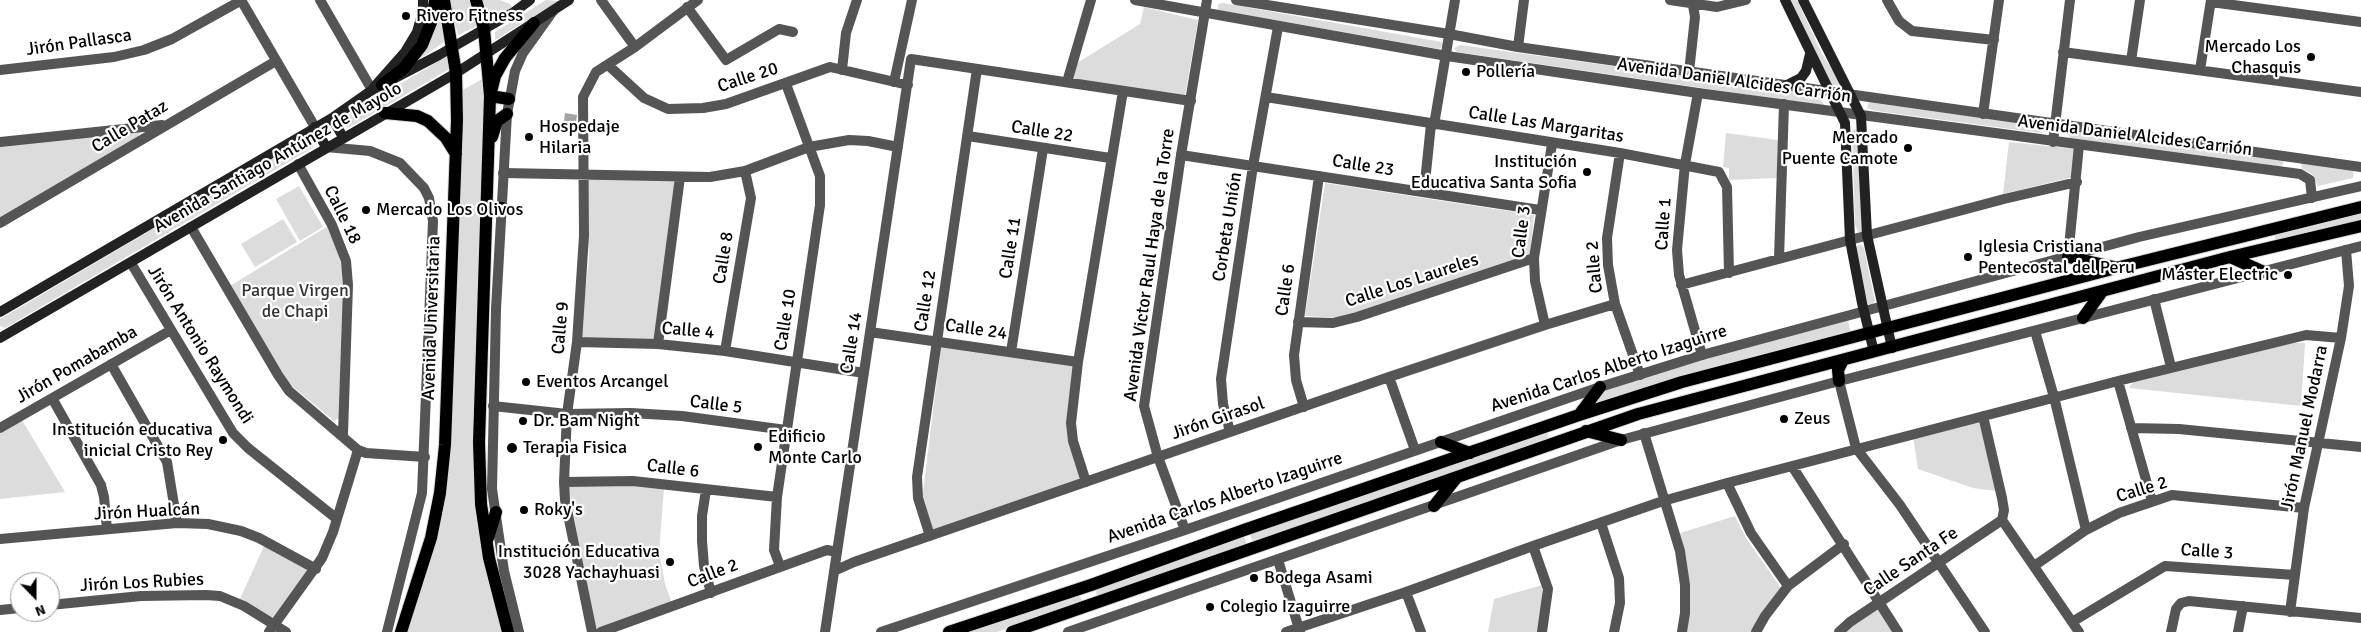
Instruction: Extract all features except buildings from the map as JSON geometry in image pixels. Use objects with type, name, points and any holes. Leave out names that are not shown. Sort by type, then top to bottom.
[{"type":"main road","points":[[377,88],[405,52],[417,32],[423,10],[423,0]]},
{"type":"main road","points":[[377,88],[404,68],[422,45],[432,20],[435,0]]},
{"type":"main road","name":"Avenida Universitaria","points":[[401,632],[431,538],[442,470],[456,154],[456,73],[444,0]]},
{"type":"main road","points":[[476,0],[484,29],[490,96],[479,442],[480,504],[486,543],[508,632]]},
{"type":"main road","name":"Avenida Santiago Antúnez de Mayolo","points":[[0,312],[332,118],[377,88],[453,47],[530,0]]},
{"type":"main road","name":"Avenida Santiago Antúnez de Mayolo","points":[[0,338],[456,73],[569,0]]},
{"type":"main road","points":[[1785,0],[1828,91],[1840,112],[1846,132],[1850,240],[1874,352]]},
{"type":"main road","points":[[1803,0],[1833,61],[1852,93],[1861,116],[1867,235],[1892,348]]},
{"type":"main road","points":[[490,96],[496,76],[505,58],[534,23]]},
{"type":"main road","points":[[1785,86],[1801,78],[1809,63],[1810,53]]},
{"type":"main road","points":[[490,96],[509,99]]},
{"type":"main road","points":[[385,113],[417,116],[428,121],[446,138],[456,154]]},
{"type":"main road","points":[[487,151],[497,122],[507,114]]},
{"type":"main road","points":[[332,118],[343,137]]},
{"type":"main road","points":[[315,127],[326,147]]},
{"type":"main road","points":[[486,207],[502,208]]},
{"type":"main road","name":"Avenida Carlos Alberto Izaguirre","points":[[949,632],[1092,585],[1244,530],[1552,424],[1682,382],[2116,268],[2361,207]]},
{"type":"main road","points":[[1012,632],[1638,414],[2101,293],[2230,257],[2361,226]]},
{"type":"main road","points":[[2261,233],[2266,237],[2266,250]]},
{"type":"main road","points":[[2068,257],[2116,268]]},
{"type":"main road","points":[[2230,257],[2264,272]]},
{"type":"main road","points":[[2083,318],[2101,293]]},
{"type":"main road","points":[[1839,381],[1838,370],[1844,360]]},
{"type":"main road","points":[[1682,382],[1680,393],[1688,402]]},
{"type":"main road","points":[[1579,415],[1600,387]]},
{"type":"main road","points":[[1552,424],[1558,435],[1555,442]]},
{"type":"main road","points":[[1586,431],[1621,440]]},
{"type":"main road","points":[[1441,442],[1470,453]]},
{"type":"main road","points":[[1434,506],[1457,477]]},
{"type":"main road","points":[[486,543],[496,512]]},
{"type":"main road","points":[[1092,585],[1088,598],[1098,603]]},
{"type":"street","points":[[242,0],[315,127]]},
{"type":"street","name":"Jirón Pallasca","points":[[0,70],[114,57],[144,50],[172,38],[242,0]]},
{"type":"street","points":[[320,0],[377,88]]},
{"type":"street","points":[[601,0],[635,48]]},
{"type":"street","name":"Calle 9","points":[[592,632],[564,500],[568,414],[577,342],[584,236],[583,97],[596,72],[635,48],[698,0]]},
{"type":"street","points":[[894,82],[912,0]]},
{"type":"street","points":[[1067,82],[1091,0]]},
{"type":"street","name":"Avenida Daniel Alcides Carrión","points":[[1135,0],[1447,56],[1861,116],[2300,174],[2310,180],[2312,198]]},
{"type":"street","name":"Avenida Victor Raul Haya de la Torre","points":[[1185,530],[1158,457],[1144,406],[1181,156],[1207,0]]},
{"type":"street","name":"Avenida Daniel Alcides Carrión","points":[[1236,0],[1278,4],[1518,47],[1785,86],[1852,93],[1983,114],[2361,167]]},
{"type":"street","points":[[1424,192],[1433,124],[1447,56],[1455,0]]},
{"type":"street","points":[[1518,47],[1524,0]]},
{"type":"street","points":[[1670,0],[1718,7],[1746,0]]},
{"type":"street","points":[[1887,0],[1899,21],[1912,31],[1994,40]]},
{"type":"street","points":[[1983,114],[2000,0]]},
{"type":"street","points":[[2053,142],[2070,0]]},
{"type":"street","points":[[2131,61],[2140,0]]},
{"type":"street","points":[[842,70],[846,33],[854,1]]},
{"type":"street","points":[[2200,70],[2211,1],[2361,22]]},
{"type":"street","points":[[1689,72],[1695,17],[1692,2]]},
{"type":"street","points":[[687,7],[726,60],[779,29],[793,32]]},
{"type":"street","points":[[519,632],[504,571],[492,489],[493,406],[503,173],[507,114],[515,71],[523,53],[554,10]]},
{"type":"street","name":"Corbeta Unión","points":[[1230,432],[1223,404],[1221,379],[1278,26]]},
{"type":"street","points":[[2063,52],[2361,92]]},
{"type":"street","name":"Calle 14","points":[[825,632],[911,59],[977,69]]},
{"type":"street","name":"Calle Pataz","points":[[0,223],[276,61]]},
{"type":"street","name":"Calle 20","points":[[608,65],[644,98],[668,108],[703,108],[726,104],[830,67],[908,85]]},
{"type":"street","points":[[977,69],[1191,101]]},
{"type":"street","name":"Calle 12","points":[[930,536],[918,498],[917,477],[977,69]]},
{"type":"street","name":"Calle 10","points":[[780,566],[774,550],[777,497],[820,205],[820,176],[786,84]]},
{"type":"street","points":[[1086,482],[1073,441],[1071,423],[1078,362],[1110,158],[1123,91]]},
{"type":"street","name":"Calle 1","points":[[1698,93],[1685,164],[1677,250],[1681,284],[1702,354]]},
{"type":"street","name":"Calle Las Margaritas","points":[[1266,97],[1552,144],[1620,153],[1719,172],[1724,178],[1727,187],[1729,273]]},
{"type":"street","points":[[1779,258],[1784,104]]},
{"type":"street","points":[[0,142],[165,125]]},
{"type":"street","name":"Calle 22","points":[[968,136],[1110,158]]},
{"type":"street","points":[[503,173],[710,176],[745,171],[808,147],[849,140],[868,140],[898,146]]},
{"type":"street","name":"Calle 3","points":[[1544,324],[1535,281],[1534,258],[1540,210],[1552,144]]},
{"type":"street","points":[[2068,257],[2077,182],[2079,145]]},
{"type":"street","name":"Avenida Universitaria","points":[[326,147],[358,149],[386,156],[400,163],[417,178],[429,198],[433,221],[424,457],[420,501],[387,632]]},
{"type":"street","name":"Calle 11","points":[[1011,352],[1043,149]]},
{"type":"street","name":"Calle 2","points":[[1620,153],[1607,238],[1608,265],[1615,304],[1640,374]]},
{"type":"street","name":"Calle 23","points":[[1181,156],[1540,210]]},
{"type":"street","points":[[2288,172],[2291,156]]},
{"type":"street","name":"Calle 18","points":[[298,164],[333,227],[346,261],[348,285],[343,434]]},
{"type":"street","name":"Calle 8","points":[[725,351],[750,198],[745,171]]},
{"type":"street","name":"Calle 6","points":[[1304,408],[1296,380],[1294,356],[1319,176]]},
{"type":"street","points":[[658,344],[680,177]]},
{"type":"street","points":[[1681,284],[2077,182]]},
{"type":"street","name":"Avenida Carlos Alberto Izaguirre","points":[[881,632],[1702,354],[2139,237],[2361,186]]},
{"type":"street","points":[[191,228],[282,382],[297,398],[343,434],[358,450],[366,453],[424,457]]},
{"type":"street","points":[[1068,632],[1644,433],[2361,246]]},
{"type":"street","name":"Jirón Manuel Modarra","points":[[2290,612],[2304,508],[2340,338],[2349,286],[2346,250]]},
{"type":"street","name":"Calle Los Laureles","points":[[1298,322],[1333,323],[1357,317],[1534,258]]},
{"type":"street","name":"Jirón Antonio Raymondi","points":[[130,263],[233,433],[248,448],[337,519]]},
{"type":"street","points":[[2154,300],[2171,367]]},
{"type":"street","name":"Jirón Girasol","points":[[834,571],[854,562],[1544,324],[1615,304]]},
{"type":"street","name":"Jirón Pomabamba","points":[[0,428],[170,330]]},
{"type":"street","points":[[2035,331],[2054,397],[2086,530]]},
{"type":"street","name":"Calle 24","points":[[870,332],[1078,362]]},
{"type":"street","points":[[1286,632],[1300,630],[1663,501],[1727,483],[2118,380],[2306,335],[2340,338]]},
{"type":"street","name":"Calle 4","points":[[577,342],[658,344],[796,361]]},
{"type":"street","points":[[796,361],[864,373]]},
{"type":"street","points":[[111,364],[167,462],[177,523]]},
{"type":"street","points":[[1389,377],[1415,450]]},
{"type":"street","points":[[2118,380],[2152,501]]},
{"type":"street","points":[[1839,381],[1856,448],[1900,505],[1985,632]]},
{"type":"street","points":[[52,398],[101,485],[107,529]]},
{"type":"street","name":"Calle 5","points":[[493,406],[568,414],[657,414],[786,430]]},
{"type":"street","points":[[1983,416],[2002,498],[2004,510],[2002,520],[2079,632]]},
{"type":"street","points":[[2131,428],[2179,429],[2361,447]]},
{"type":"street","points":[[1644,433],[1663,501],[1680,551],[1685,585],[1685,613],[1682,632]]},
{"type":"street","points":[[272,628],[316,569],[337,519],[358,450]]},
{"type":"street","points":[[1792,466],[1844,544],[1878,604],[1898,632]]},
{"type":"street","name":"Calle 6","points":[[564,482],[633,481],[777,497]]},
{"type":"street","points":[[1727,483],[1751,533],[1788,586]]},
{"type":"street","points":[[706,490],[702,516],[702,541],[704,566],[711,593]]},
{"type":"street","name":"Calle 2","points":[[2034,566],[2086,530],[2119,513],[2172,495],[2304,508]]},
{"type":"street","name":"Calle Santa Fe","points":[[1839,632],[2002,520]]},
{"type":"street","name":"Jirón Hualcán","points":[[0,539],[177,523],[208,524],[241,531],[259,538],[316,569]]},
{"type":"street","points":[[1600,523],[1620,578],[1620,603],[1614,632]]},
{"type":"street","points":[[1756,632],[1765,616],[1788,586],[1808,569],[1844,544]]},
{"type":"street","points":[[1533,546],[1548,589],[1542,632]]},
{"type":"street","name":"Calle 2","points":[[601,632],[827,550],[837,552]]},
{"type":"street","points":[[1278,560],[1300,630]]},
{"type":"street","name":"Calle 3","points":[[2072,622],[2166,566],[2295,575]]},
{"type":"street","points":[[1406,592],[1421,632]]},
{"type":"street","name":"Jirón Los Rubies","points":[[60,604],[141,596],[206,594],[220,596],[236,602],[272,628],[286,632]]},
{"type":"street","points":[[2170,632],[2176,609],[2181,603],[2189,601],[2361,618]]},
{"type":"street","points":[[2238,632],[2243,606]]},
{"type":"green space","points":[[449,0],[472,0],[479,25],[458,35]]},
{"type":"green space","points":[[483,0],[500,0],[510,4],[512,7],[488,23]]},
{"type":"green space","points":[[546,0],[559,1],[495,40],[495,32]]},
{"type":"green space","points":[[1791,0],[1797,0],[1822,54],[1840,81],[1838,85],[1831,85]]},
{"type":"green space","points":[[1223,3],[1442,42],[1443,46],[1439,49],[1218,10],[1218,4]]},
{"type":"green space","points":[[440,5],[447,40],[412,64],[434,31]]},
{"type":"green space","points":[[1144,7],[1198,20],[1185,96],[1068,78],[1069,68],[1140,24]]},
{"type":"green space","points":[[1460,45],[1816,94],[1825,106],[1457,52],[1454,48]]},
{"type":"green space","points":[[449,55],[451,68],[348,128],[342,124],[341,119]]},
{"type":"green space","points":[[484,78],[474,418],[502,632],[406,632],[438,530],[461,91]]},
{"type":"green space","points":[[1869,101],[2043,125],[2046,131],[2041,133],[1876,111],[1867,108]]},
{"type":"green space","points":[[1856,129],[1862,232],[1858,232],[1855,224],[1852,131]]},
{"type":"green space","points":[[2069,129],[2284,160],[2283,165],[2279,166],[2070,138],[2067,133]]},
{"type":"green space","points":[[137,130],[140,132],[138,137],[0,220],[0,146]]},
{"type":"green space","points":[[1726,133],[1778,140],[1777,178],[1729,180],[1729,168],[1723,167]]},
{"type":"green space","points":[[309,137],[313,138],[316,142],[314,147],[5,328],[0,326],[0,319]]},
{"type":"green space","points":[[2009,142],[2076,149],[2073,177],[2003,194]]},
{"type":"green space","points":[[2301,163],[2354,169],[2353,178],[2318,186],[2312,174],[2302,169]]},
{"type":"green space","points":[[588,178],[679,181],[655,341],[580,339],[589,258]]},
{"type":"green space","points":[[1325,183],[1534,215],[1530,255],[1341,318],[1305,316]]},
{"type":"green space","points":[[299,186],[323,227],[300,241],[276,199]]},
{"type":"green space","points":[[2361,212],[2361,221],[2275,243],[2275,235]]},
{"type":"green space","points":[[283,219],[297,242],[255,267],[241,244]]},
{"type":"green space","name":"Parque Virgen de Chapi","points":[[328,226],[341,263],[343,277],[339,418],[334,421],[286,380],[230,286]]},
{"type":"green space","points":[[1860,244],[1864,248],[1875,301],[1871,306],[1867,302],[1856,250],[1856,247]]},
{"type":"green space","points":[[1848,321],[1851,333],[1594,404],[1607,389],[1702,358]]},
{"type":"green space","points":[[2294,343],[2305,343],[2301,406],[2129,388],[2133,382]]},
{"type":"green space","points":[[941,347],[1075,364],[1067,430],[1082,476],[1079,482],[933,531],[922,500]]},
{"type":"green space","points":[[22,420],[65,492],[0,499],[0,432]]},
{"type":"green space","points":[[1979,421],[1996,491],[1973,488],[1918,469],[1913,436]]},
{"type":"green space","points":[[1547,431],[1549,439],[1253,542],[1249,533]]},
{"type":"green space","points":[[631,485],[664,488],[659,552],[665,584],[672,603],[596,630],[568,486]]},
{"type":"green space","points":[[1735,516],[1746,538],[1781,588],[1753,632],[1686,632],[1690,589],[1686,556],[1680,533]]},
{"type":"green space","points":[[1243,534],[1247,544],[1097,596],[1096,594],[1097,587]]},
{"type":"green space","points":[[264,546],[308,570],[273,619],[240,599]]},
{"type":"green space","points":[[1542,585],[1542,602],[1537,632],[1488,632],[1494,599]]},
{"type":"green space","points":[[1080,593],[1080,597],[1085,603],[997,632],[963,632]]},
{"type":"green space","points":[[1878,609],[1894,632],[1847,632],[1853,626]]},
{"type":"shaded area","points":[[565,113],[577,115],[576,123],[564,121]]},
{"type":"place","name":"Rivero Fitness","points":[[406,16]]},
{"type":"place","name":"Mercado Los Chasquis","points":[[2311,57]]},
{"type":"place","name":"Pollería","points":[[1466,72]]},
{"type":"place","name":"Hospedaje Hilaria","points":[[529,137]]},
{"type":"place","name":"Mercado Puente Camote","points":[[1908,148]]},
{"type":"place","name":"Institución Educativa Santa Sofia","points":[[1587,172]]},
{"type":"place","name":"Mercado Los Olivos","points":[[366,210]]},
{"type":"place","name":"Iglesia Cristiana Pentecostal del Peru","points":[[1968,257]]},
{"type":"place","name":"Máster Electric","points":[[2288,275]]},
{"type":"place","name":"Eventos Arcangel","points":[[526,382]]},
{"type":"place","name":"Zeus","points":[[1784,419]]},
{"type":"place","name":"Dr. Bam Night","points":[[523,421]]},
{"type":"place","name":"Institución educativa inicial Cristo Rey","points":[[223,440]]},
{"type":"place","name":"Edificio Monte Carlo","points":[[758,447]]},
{"type":"place","name":"Terapia Fisica","points":[[512,448]]},
{"type":"place","name":"Roky's","points":[[524,510]]},
{"type":"place","name":"Institución Educativa 3028 Yachayhuasi","points":[[670,562]]},
{"type":"place","name":"Bodega Asami","points":[[1254,578]]},
{"type":"place","name":"Colegio Izaguirre","points":[[1210,607]]}]
